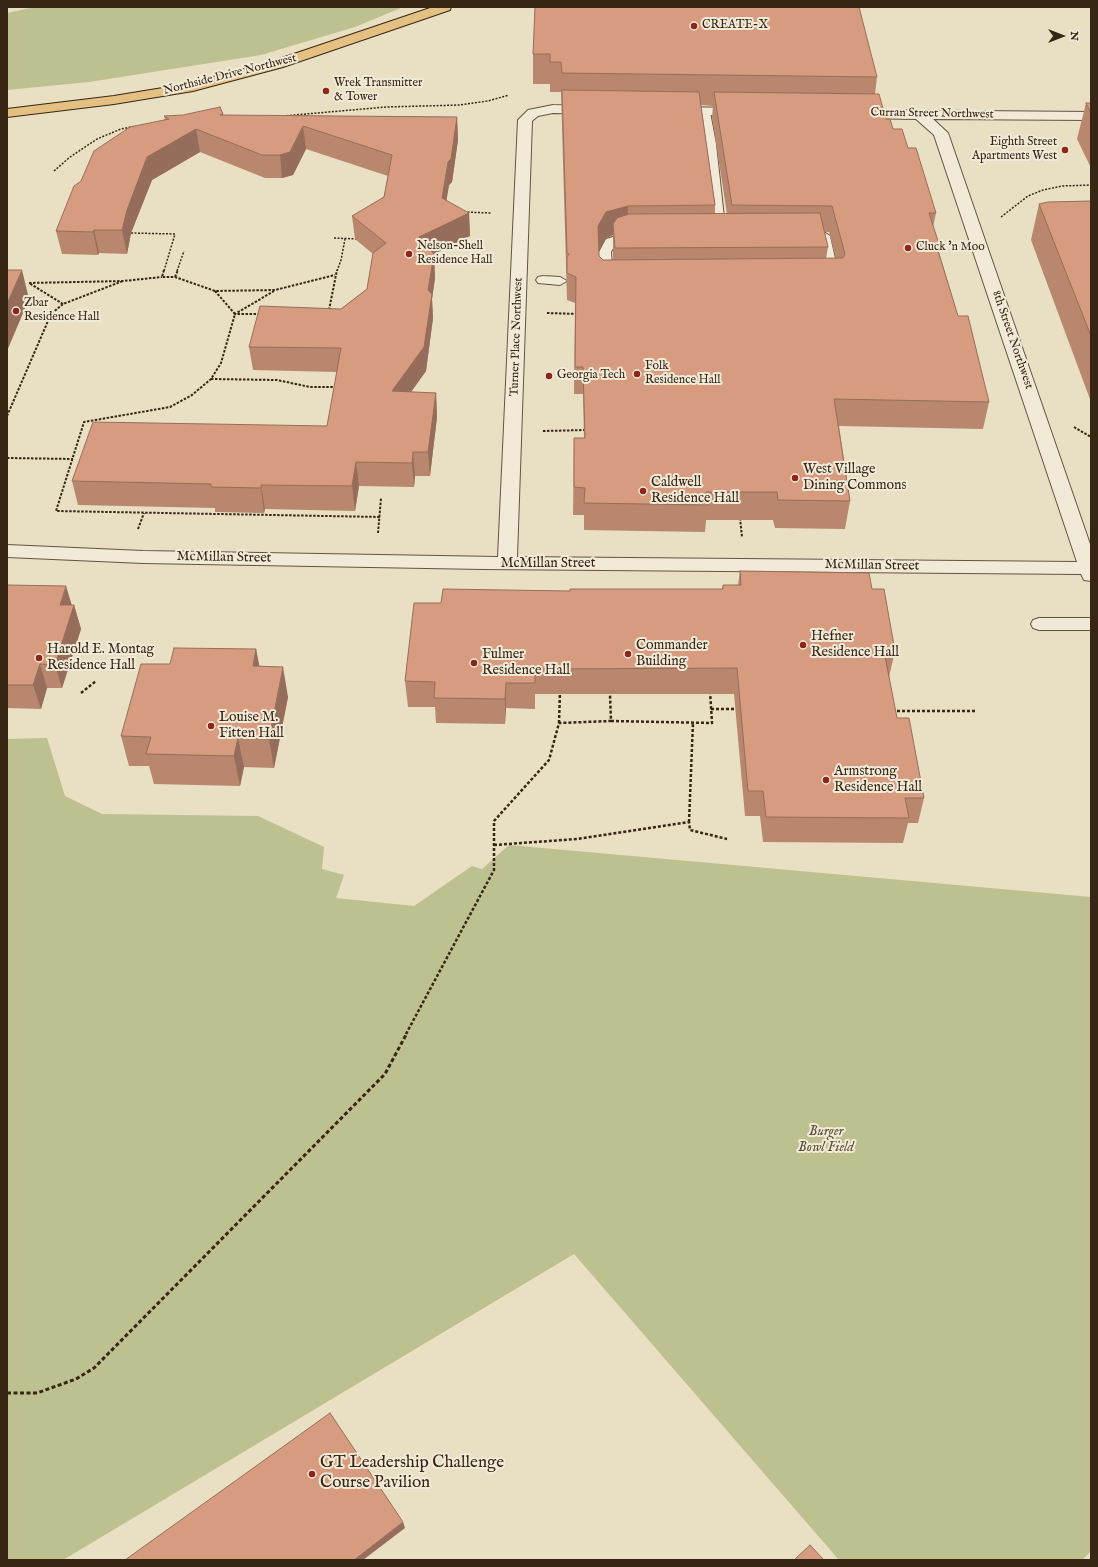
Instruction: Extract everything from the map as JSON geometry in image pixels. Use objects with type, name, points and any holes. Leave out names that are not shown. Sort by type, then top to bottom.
[{"type":"highway","name":"Northside Drive Northwest","points":[[7,113],[114,100],[188,88],[278,64],[445,7]]},
{"type":"street","name":"Turner Place Northwest","points":[[507,563],[525,120],[533,113],[553,109],[601,110]]},
{"type":"street","points":[[656,111],[760,112]]},
{"type":"street","name":"Curran Street Northwest","points":[[839,113],[1091,116]]},
{"type":"street","name":"8th Street Northwest","points":[[919,114],[941,133],[1090,570]]},
{"type":"street","name":"McMillan Street","points":[[7,551],[143,557],[1090,570]]},
{"type":"lane","points":[[704,112],[726,236],[706,236]]},
{"type":"lane","points":[[808,236],[824,236],[833,281],[818,281]]},
{"type":"lane","points":[[623,282],[607,282],[605,252],[610,242],[627,237],[650,237]]},
{"type":"lane","points":[[543,280],[560,280]]},
{"type":"lane","points":[[1039,624],[1091,624]]},
{"type":"path","points":[[278,116],[338,110],[460,105],[488,101],[509,95]]},
{"type":"path","points":[[54,171],[70,157],[97,140],[121,129],[141,125]]},
{"type":"path","points":[[1032,149],[1034,156]]},
{"type":"path","points":[[997,221],[1012,207],[1028,196],[1042,190],[1062,186],[1091,185]]},
{"type":"path","points":[[460,212],[494,213]]},
{"type":"path","points":[[132,233],[175,234],[162,277]]},
{"type":"path","points":[[334,238],[360,239]]},
{"type":"path","points":[[328,315],[335,275],[341,260],[345,239]]},
{"type":"path","points":[[175,277],[184,251]]},
{"type":"path","points":[[63,304],[29,283],[123,281],[175,277],[215,291],[275,290],[335,275]]},
{"type":"path","points":[[7,416],[18,387],[51,314],[63,304],[123,281]]},
{"type":"path","points":[[275,290],[235,314],[221,363],[211,379],[192,395],[170,407],[84,422],[56,511],[380,517]]},
{"type":"path","points":[[215,291],[235,314],[266,314]]},
{"type":"path","points":[[542,313],[580,314]]},
{"type":"path","points":[[211,379],[277,380],[310,387],[336,387]]},
{"type":"path","points":[[513,431],[586,430]]},
{"type":"path","points":[[7,458],[72,459]]},
{"type":"path","points":[[379,526],[381,498]]},
{"type":"path","points":[[740,512],[742,543]]},
{"type":"path","points":[[136,536],[144,513]]},
{"type":"path","points":[[81,693],[96,681]]},
{"type":"path","points":[[7,1392],[37,1392],[76,1379],[94,1368],[385,1074],[494,870],[494,821],[549,760],[559,723],[560,684]]},
{"type":"path","points":[[559,723],[611,721],[712,723],[710,685]]},
{"type":"path","points":[[610,695],[611,721]]},
{"type":"path","points":[[711,709],[743,710]]},
{"type":"path","points":[[890,711],[977,711]]},
{"type":"path","points":[[693,722],[689,822],[690,830],[727,839]]},
{"type":"path","points":[[494,845],[577,838],[689,822]]},
{"type":"green space","points":[[35,7],[403,7],[355,27],[261,55],[89,82],[7,90],[7,13]]},
{"type":"green space","name":"Burger Bowl Field","points":[[47,738],[65,796],[102,814],[258,816],[324,847],[322,869],[344,875],[336,898],[414,906],[472,866],[482,869],[509,845],[1091,897],[1091,1551],[1082,1560],[839,1560],[574,1254],[63,1560],[7,1560],[7,739]]},
{"type":"building","points":[[535,7],[859,7],[877,77],[562,73],[561,62],[550,62],[550,54],[533,54]]},
{"type":"building","points":[[562,90],[699,92],[715,205],[628,206],[606,212],[598,226],[599,256],[603,260],[843,258],[845,254],[832,206],[732,205],[714,92],[879,94],[886,119],[890,119],[893,129],[902,129],[908,148],[916,148],[936,213],[929,213],[939,244],[936,244],[958,316],[968,316],[989,402],[834,399],[850,501],[778,500],[777,492],[706,492],[708,505],[584,503],[585,488],[574,487],[574,438],[585,438],[583,367],[575,367],[576,277],[567,273],[567,257],[569,254],[567,253]]},
{"type":"building","points":[[1086,103],[1091,103],[1091,113]]},
{"type":"building","points":[[220,107],[223,114],[220,115],[457,117],[451,159],[448,162],[442,198],[469,213],[419,237],[434,254],[428,290],[432,294],[424,347],[392,391],[436,393],[428,452],[413,452],[412,463],[356,462],[352,486],[261,485],[261,488],[211,487],[211,484],[72,481],[93,422],[327,426],[341,348],[249,347],[260,306],[341,309],[367,289],[373,253],[386,243],[352,216],[384,197],[392,155],[303,126],[290,152],[280,155],[262,155],[196,129],[147,157],[127,210],[122,230],[94,230],[93,232],[56,231],[74,186],[81,181],[94,151],[130,127],[169,119],[164,116],[183,115]]},
{"type":"building","points":[[1091,201],[1091,336],[1039,204],[1048,202]]},
{"type":"building","points":[[820,213],[828,247],[615,248],[613,224],[617,218],[629,214]]},
{"type":"building","points":[[7,270],[22,270],[7,304]]},
{"type":"building","points":[[740,571],[869,573],[872,589],[884,589],[895,651],[884,651],[897,718],[909,718],[924,798],[905,798],[909,818],[766,817],[763,791],[748,791],[737,668],[535,669],[535,683],[506,683],[505,699],[434,698],[435,682],[405,681],[414,603],[441,603],[443,589],[570,591],[570,589],[723,589],[723,585],[741,585]]},
{"type":"building","name":"Harold E. Montag Residence Hall","points":[[7,585],[66,586],[60,605],[74,605],[55,665],[40,664],[33,685],[7,685]]},
{"type":"building","name":"Louise M. Fitten Hall","points":[[174,648],[256,649],[253,666],[283,667],[269,739],[238,738],[234,756],[146,754],[151,737],[121,736],[141,664],[170,664]]},
{"type":"building","name":"GT Leadership Challenge Course Pavilion","points":[[330,1413],[403,1522],[354,1560],[125,1560]]},
{"type":"building","points":[[810,1545],[824,1560],[794,1560]]},
{"type":"place","name":"CREATE-X","points":[[694,26]]},
{"type":"place","name":"Wrek Transmitter & Tower","points":[[326,91]]},
{"type":"place","name":"Eighth Street Apartments West","points":[[1065,150]]},
{"type":"place","name":"Cluck 'n Moo","points":[[908,248]]},
{"type":"place","name":"Nelson-Shell Residence Hall","points":[[409,254]]},
{"type":"place","name":"Zbar Residence Hall","points":[[16,311]]},
{"type":"place","name":"Folk Residence Hall","points":[[637,374]]},
{"type":"place","name":"Georgia Tech","points":[[549,376]]},
{"type":"place","name":"West Village Dining Commons","points":[[795,478]]},
{"type":"place","name":"Caldwell Residence Hall","points":[[643,491]]},
{"type":"place","name":"Hefner Residence Hall","points":[[803,645]]},
{"type":"place","name":"Commander Building","points":[[628,654]]},
{"type":"place","name":"Harold E. Montag Residence Hall","points":[[39,658]]},
{"type":"place","name":"Fulmer Residence Hall","points":[[474,663]]},
{"type":"place","name":"Louise M. Fitten Hall","points":[[211,726]]},
{"type":"place","name":"Armstrong Residence Hall","points":[[826,780]]},
{"type":"place","name":"GT Leadership Challenge Course Pavilion","points":[[312,1474]]}]
